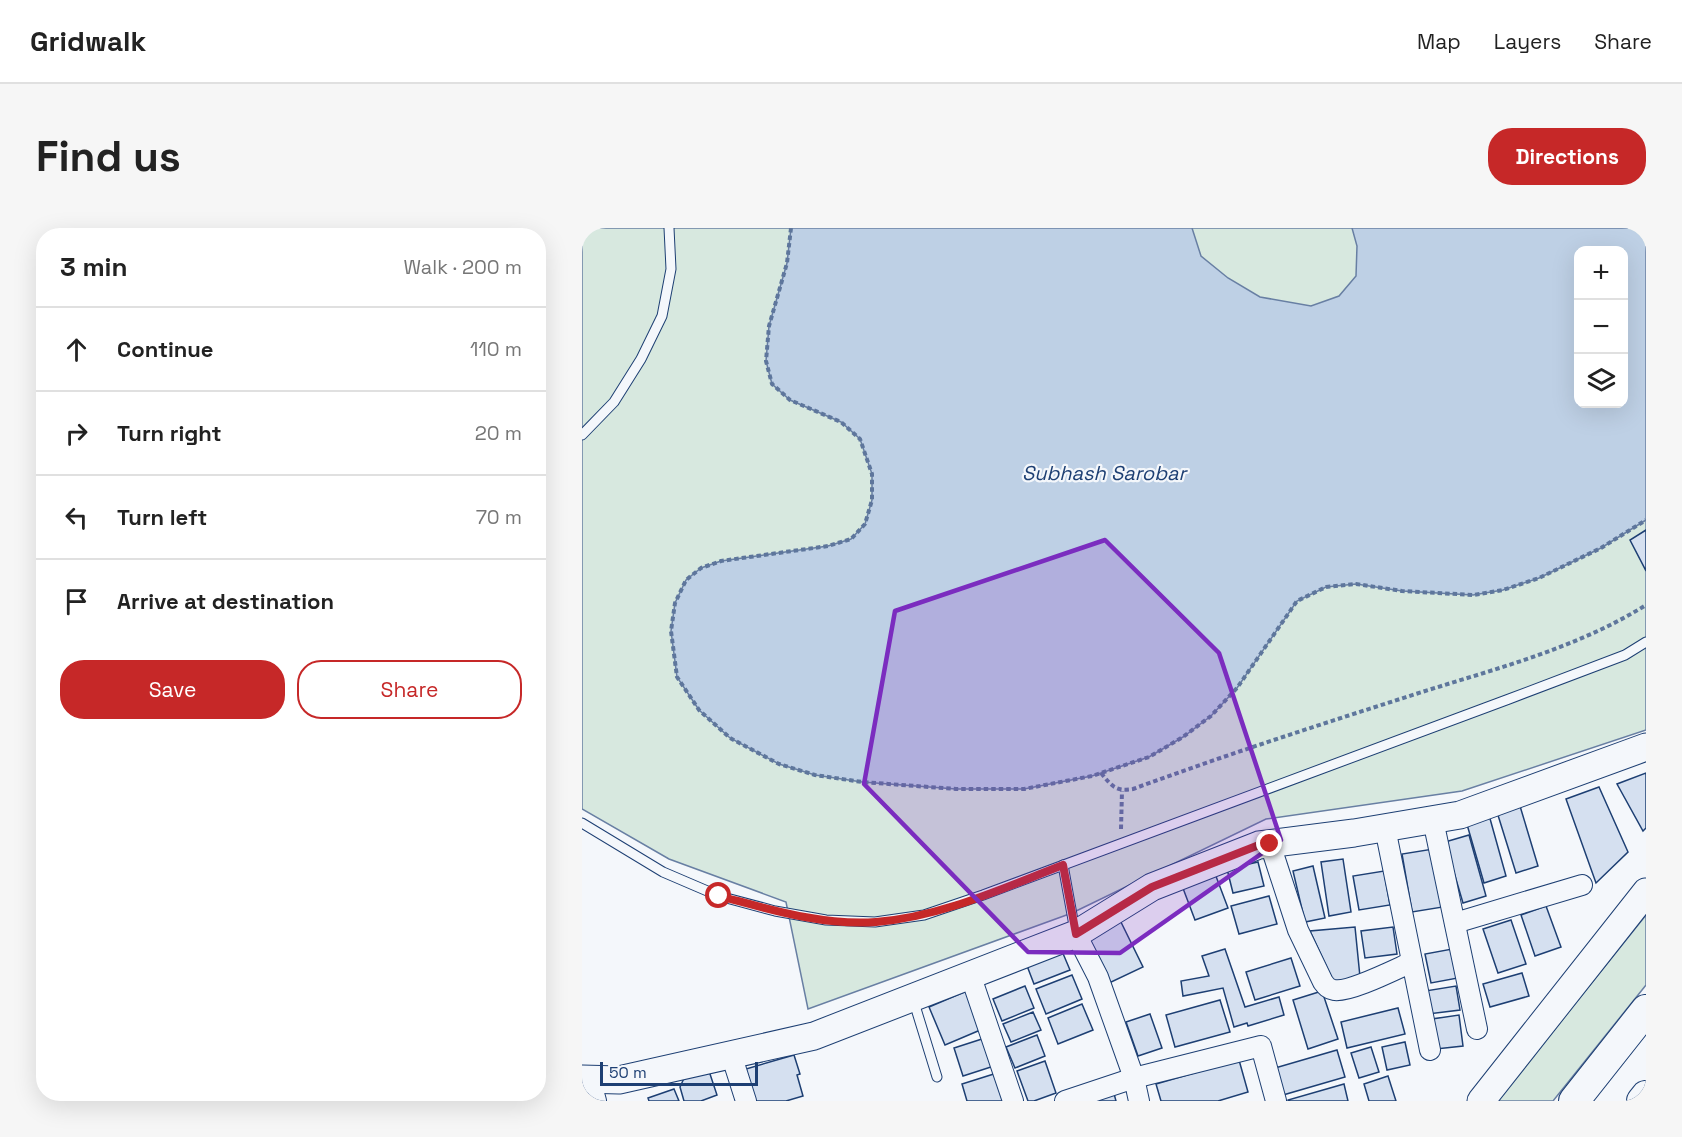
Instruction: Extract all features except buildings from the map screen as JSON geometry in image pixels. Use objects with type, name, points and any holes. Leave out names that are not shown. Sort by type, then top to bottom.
[{"type":"main road","points":[[1574,1101],[1646,1010]]},
{"type":"main road","points":[[1642,1101],[1646,1096]]},
{"type":"street","points":[[589,1086],[814,1036],[1076,934],[1152,887],[1259,845],[1460,815],[1646,747]]},
{"type":"street","points":[[1432,820],[1477,1029]]},
{"type":"street","points":[[1385,828],[1430,1050]]},
{"type":"street","points":[[1270,844],[1298,930],[1323,982],[1329,989],[1337,991],[1350,988],[1412,962]]},
{"type":"street","points":[[1455,923],[1582,885]]},
{"type":"street","points":[[1481,1101],[1646,892]]},
{"type":"street","points":[[1076,934],[1098,977],[1134,1078],[1139,1101]]},
{"type":"street","points":[[970,974],[1013,1101]]},
{"type":"street","points":[[1065,1101],[1134,1078],[1261,1046],[1276,1101]]},
{"type":"street","points":[[731,1054],[746,1101]]},
{"type":"lane","points":[[582,435],[614,402],[641,359],[662,316],[671,269],[669,228]]},
{"type":"lane","points":[[582,823],[663,872],[719,896],[775,911],[826,920],[874,922],[924,915],[1509,699],[1625,655],[1646,642]]},
{"type":"lane","points":[[1063,865],[1076,934]]},
{"type":"lane","points":[[913,997],[937,1077]]},
{"type":"path","points":[[791,228],[787,263],[770,326],[766,361],[772,384],[790,400],[841,422],[860,439],[872,474],[872,500],[865,524],[851,539],[828,546],[721,561],[701,568],[686,580],[675,603],[671,631],[677,677],[699,710],[730,738],[779,764],[814,775],[906,786],[967,789],[1024,789],[1101,773],[1149,757],[1184,737],[1211,716],[1237,688],[1297,601],[1326,587],[1356,584],[1402,591],[1473,595],[1503,590],[1550,573],[1601,548],[1646,520]]},
{"type":"path","points":[[1101,773],[1111,785],[1122,791],[1133,789],[1306,729],[1534,657],[1578,641],[1646,606]]},
{"type":"path","points":[[1121,844],[1122,791]]},
{"type":"highlighted area","points":[[1105,540],[1219,653],[1281,840],[1120,953],[1028,952],[864,784],[895,611]]},
{"type":"shaded area","points":[[582,228],[1646,228],[1646,730],[1462,791],[1266,819],[1072,913],[808,1009],[786,902],[669,859],[582,809]]},
{"type":"shaded area","points":[[1646,915],[1646,985],[1553,1101],[1497,1101]]},
{"type":"water","name":"Subhash Sarobar","points":[[791,228],[1192,228],[1201,256],[1228,278],[1260,297],[1311,306],[1339,296],[1356,276],[1357,246],[1352,228],[1646,228],[1646,520],[1601,548],[1539,578],[1503,590],[1473,595],[1402,591],[1356,584],[1326,587],[1297,601],[1237,688],[1211,716],[1183,737],[1149,757],[1092,776],[1024,789],[956,789],[862,782],[815,775],[779,764],[730,738],[699,710],[677,677],[671,631],[675,603],[686,580],[701,568],[721,561],[828,546],[851,539],[865,524],[872,500],[872,474],[860,439],[841,422],[790,400],[772,384],[766,361],[769,326],[787,263]]},
{"type":"route","points":[[719,896],[775,911],[826,920],[874,922],[924,915],[1063,865],[1076,934],[1152,887],[1259,845],[1270,844]]}]
